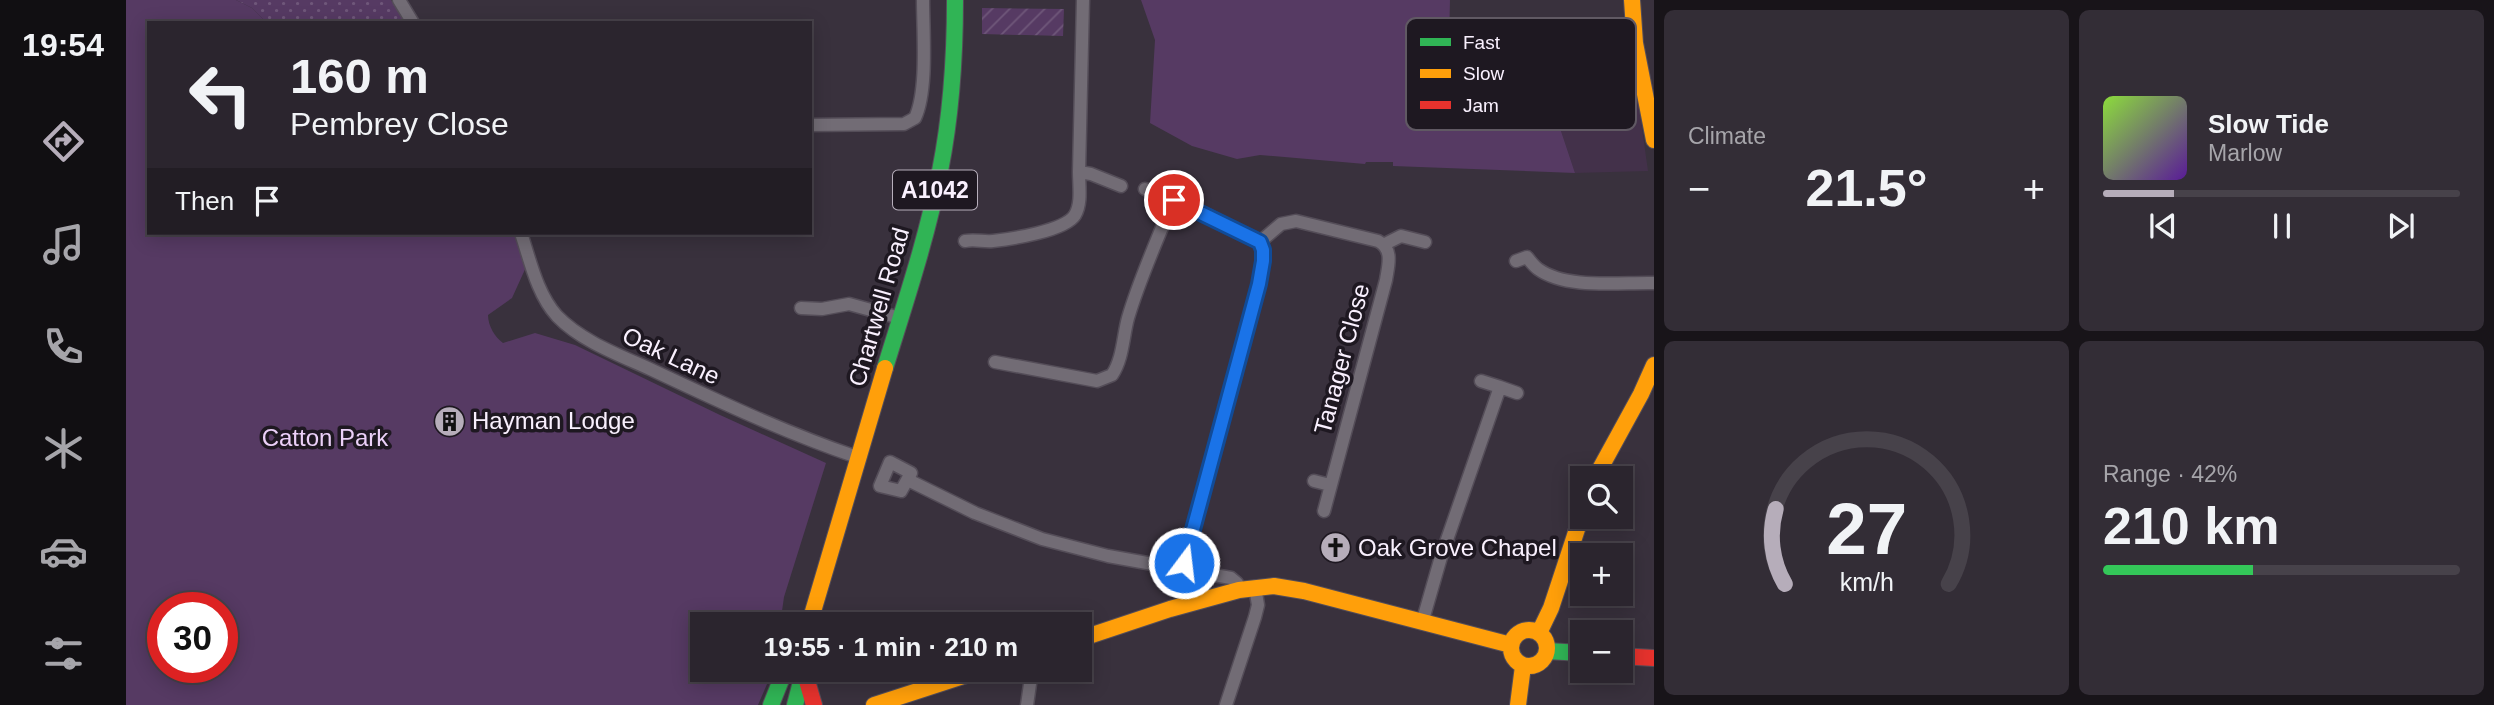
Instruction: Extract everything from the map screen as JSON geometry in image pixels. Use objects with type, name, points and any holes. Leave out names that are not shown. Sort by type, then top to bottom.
[{"type":"main road","name":"Chartwell Road","points":[[812,612],[900,318],[940,172],[949,110],[956,23],[955,0]]},
{"type":"main road","points":[[1632,0],[1633,18]]},
{"type":"main road","points":[[1636,48],[1654,140]]},
{"type":"main road","points":[[1600,466],[1648,381],[1654,365]]},
{"type":"main road","points":[[1539,633],[1551,608],[1577,529]]},
{"type":"main road","points":[[1092,635],[1247,588],[1288,587],[1511,645]]},
{"type":"main road","points":[[1534,631],[1544,638],[1547,651],[1538,664],[1523,666],[1513,657],[1511,645],[1517,635],[1534,631]]},
{"type":"main road","points":[[1547,651],[1570,652]]},
{"type":"main road","points":[[1633,657],[1654,658]]},
{"type":"main road","points":[[1518,705],[1523,666]]},
{"type":"main road","points":[[771,705],[780,682]]},
{"type":"main road","points":[[795,705],[802,682]]},
{"type":"main road","points":[[806,682],[808,694],[814,705]]},
{"type":"main road","points":[[874,705],[945,682]]},
{"type":"street","points":[[400,0],[412,21]]},
{"type":"street","points":[[812,125],[904,124],[915,118],[919,105],[923,61],[923,0]]},
{"type":"street","points":[[965,241],[990,241],[1056,228],[1067,223],[1075,214],[1080,200],[1083,0]]},
{"type":"street","points":[[1079,172],[1121,186]]},
{"type":"street","points":[[1145,188],[1260,242],[1263,250],[1259,284],[1183,570]]},
{"type":"street","points":[[995,362],[1097,380],[1112,375],[1144,271],[1174,200]]},
{"type":"street","points":[[1260,242],[1281,224],[1296,221],[1385,244],[1401,236],[1425,242]]},
{"type":"street","name":"Oak Lane","points":[[522,235],[546,299],[558,317],[575,331],[714,399],[857,457]]},
{"type":"street","name":"Tanager Close","points":[[1324,511],[1386,280],[1389,258],[1385,244]]},
{"type":"street","points":[[1525,255],[1538,269],[1565,279],[1591,284],[1654,283]]},
{"type":"street","points":[[801,308],[822,309],[849,304],[900,318]]},
{"type":"street","points":[[1480,382],[1517,393]]},
{"type":"street","points":[[1422,622],[1441,557],[1500,387]]},
{"type":"street","points":[[908,480],[1014,529],[1108,556],[1231,579],[1247,588],[1258,605],[1226,705]]},
{"type":"street","points":[[1314,481],[1329,485]]},
{"type":"street","points":[[1027,705],[1030,682]]},
{"type":"shaded area","points":[[1636,85],[1648,171],[1575,173],[1561,130],[1636,130]]},
{"type":"green space","name":"Catton Park","points":[[126,0],[236,0],[252,8],[265,21],[147,21],[147,235],[517,235],[527,265],[512,298],[488,315],[492,331],[503,343],[535,333],[575,345],[826,463],[784,597],[782,612],[690,612],[690,682],[768,682],[758,705],[126,705]]},
{"type":"green space","points":[[236,0],[391,0],[404,21],[265,21],[252,8]]},
{"type":"green space","points":[[1141,0],[1450,0],[1450,18],[1406,18],[1406,130],[1561,130],[1575,173],[1393,166],[1393,162],[1365,164],[1260,155],[1237,159],[1192,146],[1150,123],[1155,40]]},
{"type":"green space","points":[[982,8],[1064,9],[1063,36],[982,34]]},
{"type":"traffic: fast","points":[[885,368],[922,246],[940,171],[952,86],[955,0]]},
{"type":"traffic: fast","points":[[1547,651],[1570,652]]},
{"type":"traffic: fast","points":[[771,705],[780,682]]},
{"type":"traffic: fast","points":[[795,705],[801,682]]},
{"type":"traffic: slow","points":[[1632,0],[1633,18]]},
{"type":"traffic: slow","points":[[1636,48],[1654,140]]},
{"type":"traffic: slow","points":[[1602,466],[1654,365]]},
{"type":"traffic: slow","points":[[813,612],[885,368]]},
{"type":"traffic: slow","points":[[1539,633],[1551,608],[1577,529]]},
{"type":"traffic: slow","points":[[1092,635],[1239,590],[1274,586],[1304,591],[1511,645]]},
{"type":"traffic: slow","points":[[1529,630],[1542,635],[1547,648],[1542,661],[1529,666],[1516,661],[1511,648],[1516,635],[1529,630]]},
{"type":"traffic: slow","points":[[1518,705],[1523,666]]},
{"type":"traffic: slow","points":[[874,705],[945,682]]},
{"type":"traffic: jam","points":[[1633,657],[1654,658]]},
{"type":"traffic: jam","points":[[807,682],[814,705]]},
{"type":"place","name":"Hayman Lodge","points":[[449,421]]},
{"type":"place","name":"Oak Grove Chapel","points":[[1335,548]]},
{"type":"route","points":[[1174,200],[1260,242],[1263,250],[1259,284],[1184,563]]}]
